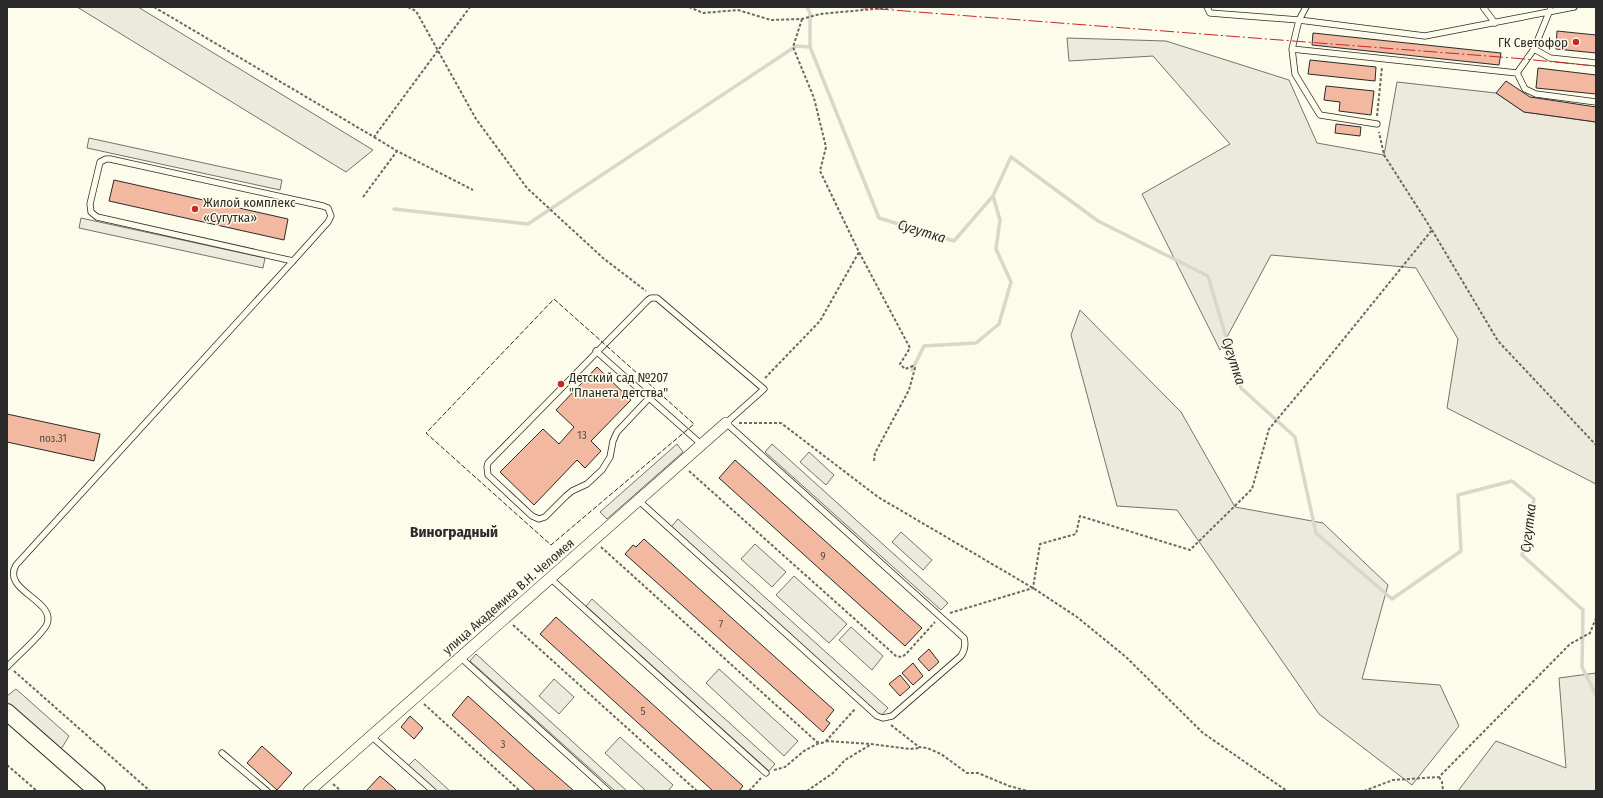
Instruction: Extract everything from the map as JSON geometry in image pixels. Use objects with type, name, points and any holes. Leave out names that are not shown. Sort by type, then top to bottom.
[{"type":"main road","points":[[7,712],[97,791]]},
{"type":"main road","points":[[7,724],[82,791]]},
{"type":"street","name":"улица Академика В.Н. Челомея","points":[[309,791],[726,423]]},
{"type":"lane","points":[[1207,7],[1210,14],[1299,20],[1425,36],[1495,23],[1550,9],[1574,7]]},
{"type":"lane","points":[[1306,7],[1299,20],[1292,49],[1295,74],[1320,115],[1376,124]]},
{"type":"lane","points":[[1483,7],[1495,23]]},
{"type":"lane","points":[[1517,73],[1534,49],[1550,9]]},
{"type":"lane","points":[[1292,49],[1517,73]]},
{"type":"lane","points":[[1534,49],[1550,58],[1596,63]]},
{"type":"lane","points":[[1517,73],[1525,89],[1536,94],[1596,102]]},
{"type":"lane","points":[[7,667],[44,628],[48,619],[44,609],[16,583],[13,573],[16,565],[293,261],[328,222],[331,216],[328,208],[323,206],[106,158],[100,162],[90,204],[91,212],[97,217],[293,261]]},
{"type":"lane","points":[[638,500],[877,716],[887,718],[895,714],[963,652],[965,646],[964,638],[726,423],[764,388],[661,300],[654,297],[648,300],[596,352],[488,463],[487,472],[490,478],[532,516],[539,519],[545,517],[569,493],[593,479],[606,464],[617,432],[649,398]]},
{"type":"lane","points":[[596,352],[701,444]]},
{"type":"lane","points":[[550,578],[766,773]]},
{"type":"lane","points":[[460,658],[608,791]]},
{"type":"lane","points":[[371,736],[432,791]]},
{"type":"lane","points":[[222,753],[267,791]]},
{"type":"path","points":[[154,7],[397,151],[473,190]]},
{"type":"path","points":[[408,7],[416,11],[476,119],[527,188],[604,258],[654,297]]},
{"type":"path","points":[[374,137],[470,7]]},
{"type":"path","points":[[689,7],[703,13],[738,10],[771,20],[802,19],[820,14],[895,7]]},
{"type":"path","points":[[802,19],[794,48],[814,98],[826,147],[820,171],[859,252],[910,348],[900,364],[905,369],[913,366],[915,368],[909,390],[875,452],[874,461]]},
{"type":"path","points":[[1382,58],[1376,124],[1384,155],[1432,230],[1498,341],[1596,445]]},
{"type":"path","points":[[362,197],[397,151]]},
{"type":"path","points":[[1033,588],[1040,544],[1076,534],[1080,516],[1190,550],[1252,489],[1269,429],[1432,230]]},
{"type":"path","points":[[759,384],[820,321],[859,252]]},
{"type":"path","points":[[726,423],[781,423],[878,497],[1033,588],[1078,617],[1126,657],[1203,733],[1287,791]]},
{"type":"path","points":[[681,463],[896,656],[902,657],[906,654],[940,616],[1033,588]]},
{"type":"path","points":[[593,540],[814,740],[820,743]]},
{"type":"path","points":[[504,618],[696,791]]},
{"type":"path","points":[[1364,791],[1393,780],[1439,777],[1570,644],[1590,633],[1596,618]]},
{"type":"path","points":[[13,670],[150,791]]},
{"type":"path","points":[[415,697],[520,791]]},
{"type":"path","points":[[826,741],[862,702]]},
{"type":"path","points":[[883,718],[919,747],[941,754],[968,773],[978,773],[1009,786],[1028,791]]},
{"type":"path","points":[[750,791],[766,773],[785,767],[804,752],[826,741],[871,744],[910,749],[926,748]]},
{"type":"path","points":[[807,791],[833,773],[845,760],[871,744]]},
{"type":"path","points":[[7,765],[37,791]]},
{"type":"path","points":[[1439,777],[1442,782],[1443,791]]},
{"type":"shaded area","points":[[77,7],[138,7],[373,150],[346,172]]},
{"type":"shaded area","points":[[1067,38],[1166,41],[1289,80],[1317,143],[1384,155],[1397,82],[1496,93],[1524,112],[1596,122],[1596,484],[1447,408],[1458,339],[1416,268],[1271,255],[1220,350],[1142,194],[1230,144],[1153,56],[1069,61]]},
{"type":"shaded area","points":[[89,138],[282,180],[280,190],[87,148]]},
{"type":"shaded area","points":[[81,218],[265,258],[263,268],[79,228]]},
{"type":"shaded area","points":[[1080,310],[1181,412],[1235,507],[1323,523],[1388,585],[1362,679],[1440,685],[1459,726],[1412,785],[1319,714],[1177,510],[1117,506],[1071,335]]},
{"type":"shaded area","points":[[677,444],[683,452],[607,519],[600,512]]},
{"type":"shaded area","points":[[772,444],[948,603],[941,610],[765,452]]},
{"type":"shaded area","points":[[809,452],[834,475],[826,485],[800,462]]},
{"type":"shaded area","points":[[678,519],[888,708],[881,716],[671,527]]},
{"type":"shaded area","points":[[901,532],[932,560],[923,570],[892,542]]},
{"type":"shaded area","points":[[755,544],[786,572],[772,587],[741,559]]},
{"type":"shaded area","points":[[794,576],[847,624],[829,643],[776,595]]},
{"type":"shaded area","points":[[592,599],[775,764],[769,771],[586,606]]},
{"type":"shaded area","points":[[851,627],[883,656],[872,670],[839,640]]},
{"type":"shaded area","points":[[476,654],[627,791],[615,791],[470,661]]},
{"type":"shaded area","points":[[719,669],[798,741],[784,756],[706,683]]},
{"type":"shaded area","points":[[1596,673],[1596,791],[1458,791],[1496,741],[1566,768],[1559,678]]},
{"type":"shaded area","points":[[554,679],[574,697],[559,714],[539,696]]},
{"type":"shaded area","points":[[16,689],[69,736],[57,756],[7,710],[7,696]]},
{"type":"shaded area","points":[[620,737],[673,785],[668,791],[646,791],[605,753]]},
{"type":"shaded area","points":[[415,759],[450,791],[436,791],[408,766]]},
{"type":"building","name":"ГК Светофор","points":[[1557,31],[1596,35],[1596,53],[1556,49]]},
{"type":"building","points":[[1313,33],[1501,53],[1499,65],[1312,45]]},
{"type":"building","points":[[1310,60],[1376,67],[1375,81],[1308,74]]},
{"type":"building","points":[[1538,68],[1596,75],[1596,94],[1536,88]]},
{"type":"building","points":[[1506,81],[1530,97],[1596,107],[1596,122],[1524,112],[1496,93]]},
{"type":"building","points":[[1326,86],[1374,91],[1371,115],[1339,111],[1340,102],[1324,100]]},
{"type":"building","points":[[1336,124],[1361,127],[1360,136],[1335,133]]},
{"type":"building","name":"Жилой комплекс «Сугутка»","points":[[114,180],[288,219],[284,240],[109,201]]},
{"type":"building","points":[[597,367],[631,400],[591,441],[601,451],[585,468],[577,460],[534,505],[500,472],[543,429],[559,444],[574,427],[556,410]]},
{"type":"building","points":[[7,414],[100,434],[94,461],[7,442]]},
{"type":"building","points":[[735,460],[922,628],[905,646],[719,478]]},
{"type":"building","points":[[644,539],[834,710],[826,720],[830,723],[823,732],[625,554],[633,545],[636,547]]},
{"type":"building","points":[[556,617],[743,786],[739,791],[713,791],[540,634]]},
{"type":"building","points":[[929,649],[939,662],[929,671],[918,659]]},
{"type":"building","points":[[913,663],[923,676],[913,685],[902,673]]},
{"type":"building","points":[[900,675],[910,687],[900,696],[889,684]]},
{"type":"building","points":[[468,696],[574,791],[536,791],[452,715]]},
{"type":"building","points":[[410,716],[423,728],[414,739],[401,727]]},
{"type":"building","points":[[262,746],[292,773],[277,790],[247,763]]},
{"type":"building","points":[[380,776],[393,787],[397,791],[366,791]]},
{"type":"waterway","name":"Сугутка","points":[[807,7],[810,13],[810,47],[879,218],[954,241],[993,196],[1011,157],[1098,221],[1208,276],[1241,388],[1295,437],[1316,533],[1392,599],[1461,551],[1458,495],[1512,481],[1534,499],[1522,555],[1583,610],[1582,667],[1596,695]]},
{"type":"waterway","points":[[394,209],[528,224],[796,46],[810,47]]},
{"type":"waterway","points":[[912,370],[924,346],[976,343],[999,324],[1011,282],[996,249],[1000,220],[993,196]]},
{"type":"fence","points":[[554,299],[694,424],[551,545],[426,433],[554,299]]},
{"type":"power","points":[[853,7],[1513,58],[1596,66]]},
{"type":"place","name":"ГК Светофор","points":[[1576,42]]},
{"type":"place","name":"Жилой комплекс «Сугутка»","points":[[195,209]]},
{"type":"place","name":"Детский сад №207 \"Планета детства\"","points":[[561,384]]},
{"type":"district","name":"Виноградный","points":[[454,532]]}]
